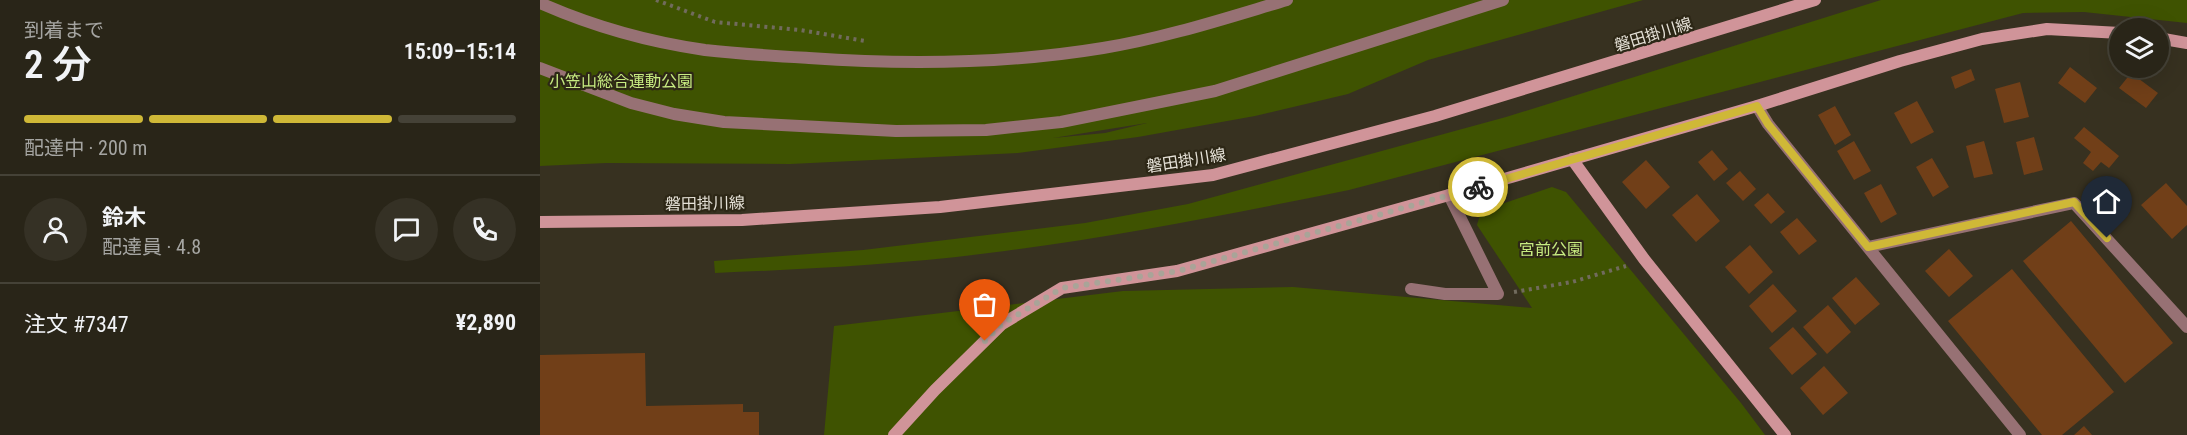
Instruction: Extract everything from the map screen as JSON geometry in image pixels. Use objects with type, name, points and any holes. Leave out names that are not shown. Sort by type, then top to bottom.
[{"type":"street","points":[[540,3],[577,19],[613,30],[704,50],[840,60],[944,62],[1048,56],[1104,48],[1159,37],[1287,0]]},
{"type":"street","points":[[540,68],[631,103],[674,114],[724,122],[896,131],[986,130],[1061,122],[1215,91],[1503,0]]},
{"type":"street","name":"磐田掛川線","points":[[540,222],[742,220],[940,207],[1213,175],[1436,116],[1815,0]]},
{"type":"street","points":[[894,435],[935,390],[1002,324],[1062,288],[1178,271],[1449,195],[1757,106],[1900,61],[1982,39],[2047,29],[2109,32]]},
{"type":"street","points":[[2169,40],[2187,43]]},
{"type":"street","points":[[1757,106],[1768,124],[2020,435]]},
{"type":"street","points":[[1572,159],[1644,259],[1785,435]]},
{"type":"street","points":[[1411,289],[1444,294],[1498,294],[1449,195]]},
{"type":"street","points":[[1868,247],[2074,202],[2187,327]]},
{"type":"path","points":[[656,0],[715,22],[800,30],[869,42]]},
{"type":"path","points":[[1498,294],[1572,282],[1620,269],[1644,259]]},
{"type":"green space","name":"小笠山総合運動公園","points":[[540,0],[1643,0],[1428,60],[1348,94],[1255,116],[1138,137],[1018,153],[790,164],[606,163],[540,166]],"holes":[[[1147,123],[1105,133],[1053,138]]]},
{"type":"green space","points":[[1881,0],[2187,0],[2187,23],[2169,21],[2169,18],[2140,18],[2084,12],[2023,13],[1349,190],[1134,231],[1005,251],[932,259],[715,273],[714,261],[863,250],[1085,223],[1188,204],[1506,117]]},
{"type":"green space","name":"宮前公園","points":[[1552,187],[1566,192],[1765,435],[824,435],[834,326],[1123,291],[1293,287],[1532,308],[1477,225],[1481,211]]},
{"type":"building","points":[[2070,67],[2097,88],[2085,103],[2058,83]]},
{"type":"building","points":[[1971,69],[1975,80],[1955,89],[1951,77]]},
{"type":"building","points":[[2127,78],[2138,78],[2158,93],[2146,108],[2119,88]]},
{"type":"building","points":[[2020,82],[2029,117],[2004,123],[1995,89]]},
{"type":"building","points":[[1917,101],[1934,132],[1911,144],[1894,113]]},
{"type":"building","points":[[1835,106],[1851,135],[1835,145],[1818,115]]},
{"type":"building","points":[[2084,127],[2119,156],[2109,168],[2101,162],[2093,171],[2083,163],[2091,152],[2074,138]]},
{"type":"building","points":[[2034,137],[2043,170],[2024,175],[2016,142]]},
{"type":"building","points":[[1854,141],[1871,171],[1854,180],[1837,151]]},
{"type":"building","points":[[1984,141],[1993,174],[1974,178],[1966,146]]},
{"type":"building","points":[[1712,150],[1728,169],[1714,181],[1698,162]]},
{"type":"building","points":[[1932,158],[1949,187],[1933,197],[1916,167]]},
{"type":"building","points":[[1646,160],[1670,187],[1646,209],[1622,182]]},
{"type":"building","points":[[1740,171],[1756,189],[1743,201],[1726,183]]},
{"type":"building","points":[[2166,183],[2187,206],[2187,225],[2172,239],[2141,205]]},
{"type":"building","points":[[1881,184],[1897,214],[1881,223],[1864,193]]},
{"type":"building","points":[[1768,193],[1785,212],[1771,224],[1754,205]]},
{"type":"building","points":[[1697,194],[1720,221],[1696,242],[1672,215]]},
{"type":"building","points":[[1797,218],[1817,241],[1799,255],[1780,232]]},
{"type":"building","points":[[2071,221],[2173,343],[2125,383],[2023,261]]},
{"type":"building","points":[[1750,245],[1773,272],[1749,294],[1725,267]]},
{"type":"building","points":[[1949,249],[1973,276],[1949,297],[1925,271]]},
{"type":"building","points":[[2012,269],[2114,392],[2062,435],[2042,435],[1948,321]]},
{"type":"building","points":[[1856,277],[1880,304],[1855,325],[1832,298]]},
{"type":"building","points":[[1773,284],[1797,311],[1772,333],[1749,306]]},
{"type":"building","points":[[1828,305],[1851,332],[1827,354],[1803,327]]},
{"type":"building","points":[[1793,327],[1817,354],[1792,375],[1769,348]]},
{"type":"building","points":[[645,353],[646,406],[743,404],[743,412],[759,412],[759,435],[540,435],[540,355]]},
{"type":"building","points":[[1824,366],[1848,393],[1823,415],[1800,388]]},
{"type":"building","points":[[2084,426],[2092,435],[2074,435]]},
{"type":"way so far","points":[[985,341],[1002,324],[1062,288],[1178,271],[1478,187]]},
{"type":"route","points":[[1478,187],[1757,106],[1768,124],[1868,247],[2074,202],[2107,238]]}]
